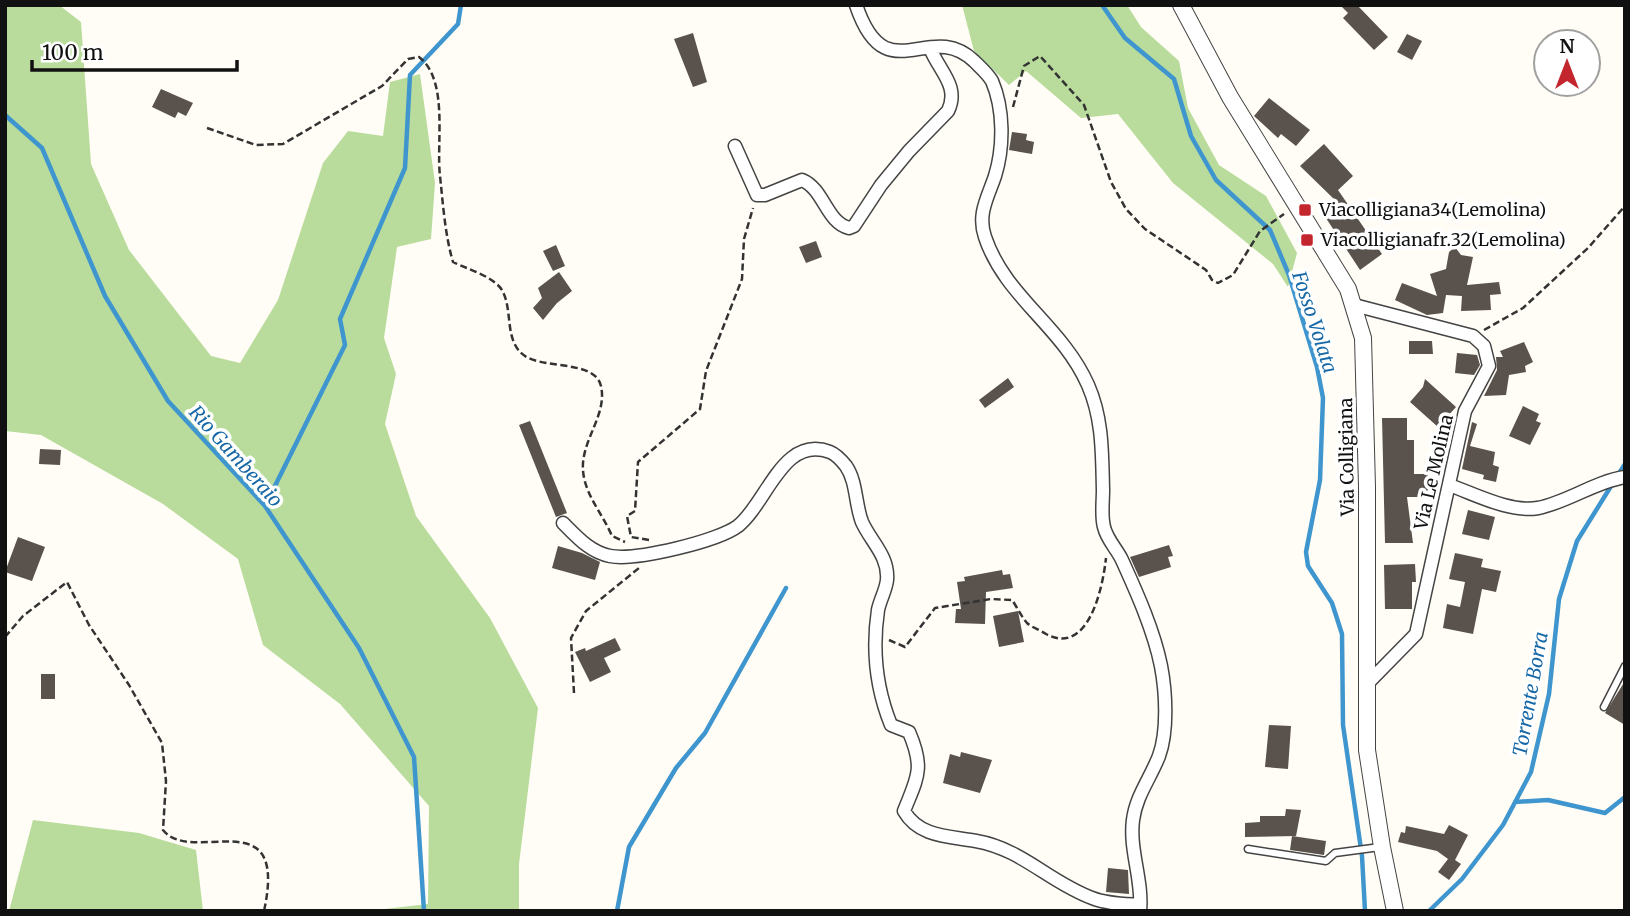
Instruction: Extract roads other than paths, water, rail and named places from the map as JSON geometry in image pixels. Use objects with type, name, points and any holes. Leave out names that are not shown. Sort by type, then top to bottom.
[{"type":"street","points":[[563,523],[586,545],[610,556],[654,547],[707,541],[739,525],[772,485],[781,468],[797,454],[815,449],[833,452],[846,467],[862,521],[884,558],[887,579],[878,611],[875,667],[891,725],[909,732],[916,754],[918,782],[904,811],[911,824],[931,834],[978,841],[1023,856],[1052,878],[1092,898],[1140,908],[1132,823],[1140,793],[1161,750],[1163,679],[1144,615],[1121,558],[1103,525],[1099,416],[1089,387],[1065,343],[1006,279],[984,237],[981,220],[983,205],[1001,153],[1000,107],[991,79],[960,49],[945,44],[906,52],[886,48],[864,30],[856,5]]},
{"type":"street","name":"Via Colligiana","points":[[1181,5],[1230,97],[1349,289],[1363,338],[1367,487],[1368,765],[1395,909]]},
{"type":"street","points":[[735,146],[757,195],[765,195],[802,180],[814,187],[838,223],[849,228],[854,226],[881,185],[948,111],[953,102],[954,91],[930,48]]},
{"type":"street","name":"Via Le Molina","points":[[1354,305],[1473,336],[1484,346],[1489,366],[1465,411],[1416,634],[1366,685]]},
{"type":"street","points":[[1449,485],[1510,506],[1537,508],[1606,480],[1625,477]]},
{"type":"lane","points":[[1604,707],[1625,666]]},
{"type":"lane","points":[[1248,849],[1326,861],[1335,853],[1382,847]]},
{"type":"waterway","points":[[265,506],[345,345],[340,319],[405,168],[410,75],[458,24],[461,5]]},
{"type":"waterway","name":"Fosso Volata","points":[[1102,5],[1125,38],[1174,79],[1191,136],[1216,180],[1270,230],[1289,275],[1317,367],[1323,398],[1320,480],[1306,552],[1308,566],[1332,603],[1342,634],[1343,725],[1362,856],[1365,911]]},
{"type":"waterway","name":"Rio Gamberaio","points":[[5,115],[42,148],[105,296],[168,401],[265,506],[359,648],[414,757],[424,911]]},
{"type":"waterway","name":"Torrente Borra","points":[[1618,475],[1625,464]]},
{"type":"waterway","name":"Torrente Borra","points":[[1429,911],[1462,879],[1503,825],[1531,772],[1549,694],[1559,599],[1577,541],[1613,483]]},
{"type":"waterway","points":[[617,911],[629,847],[676,768],[705,733],[786,588]]},
{"type":"waterway","points":[[1515,802],[1548,800],[1605,813],[1625,797]]},
{"type":"place","name":"Viacolligiana34(Lemolina)","points":[[1305,210]]},
{"type":"place","name":"Viacolligianafr.32(Lemolina)","points":[[1307,240]]}]
